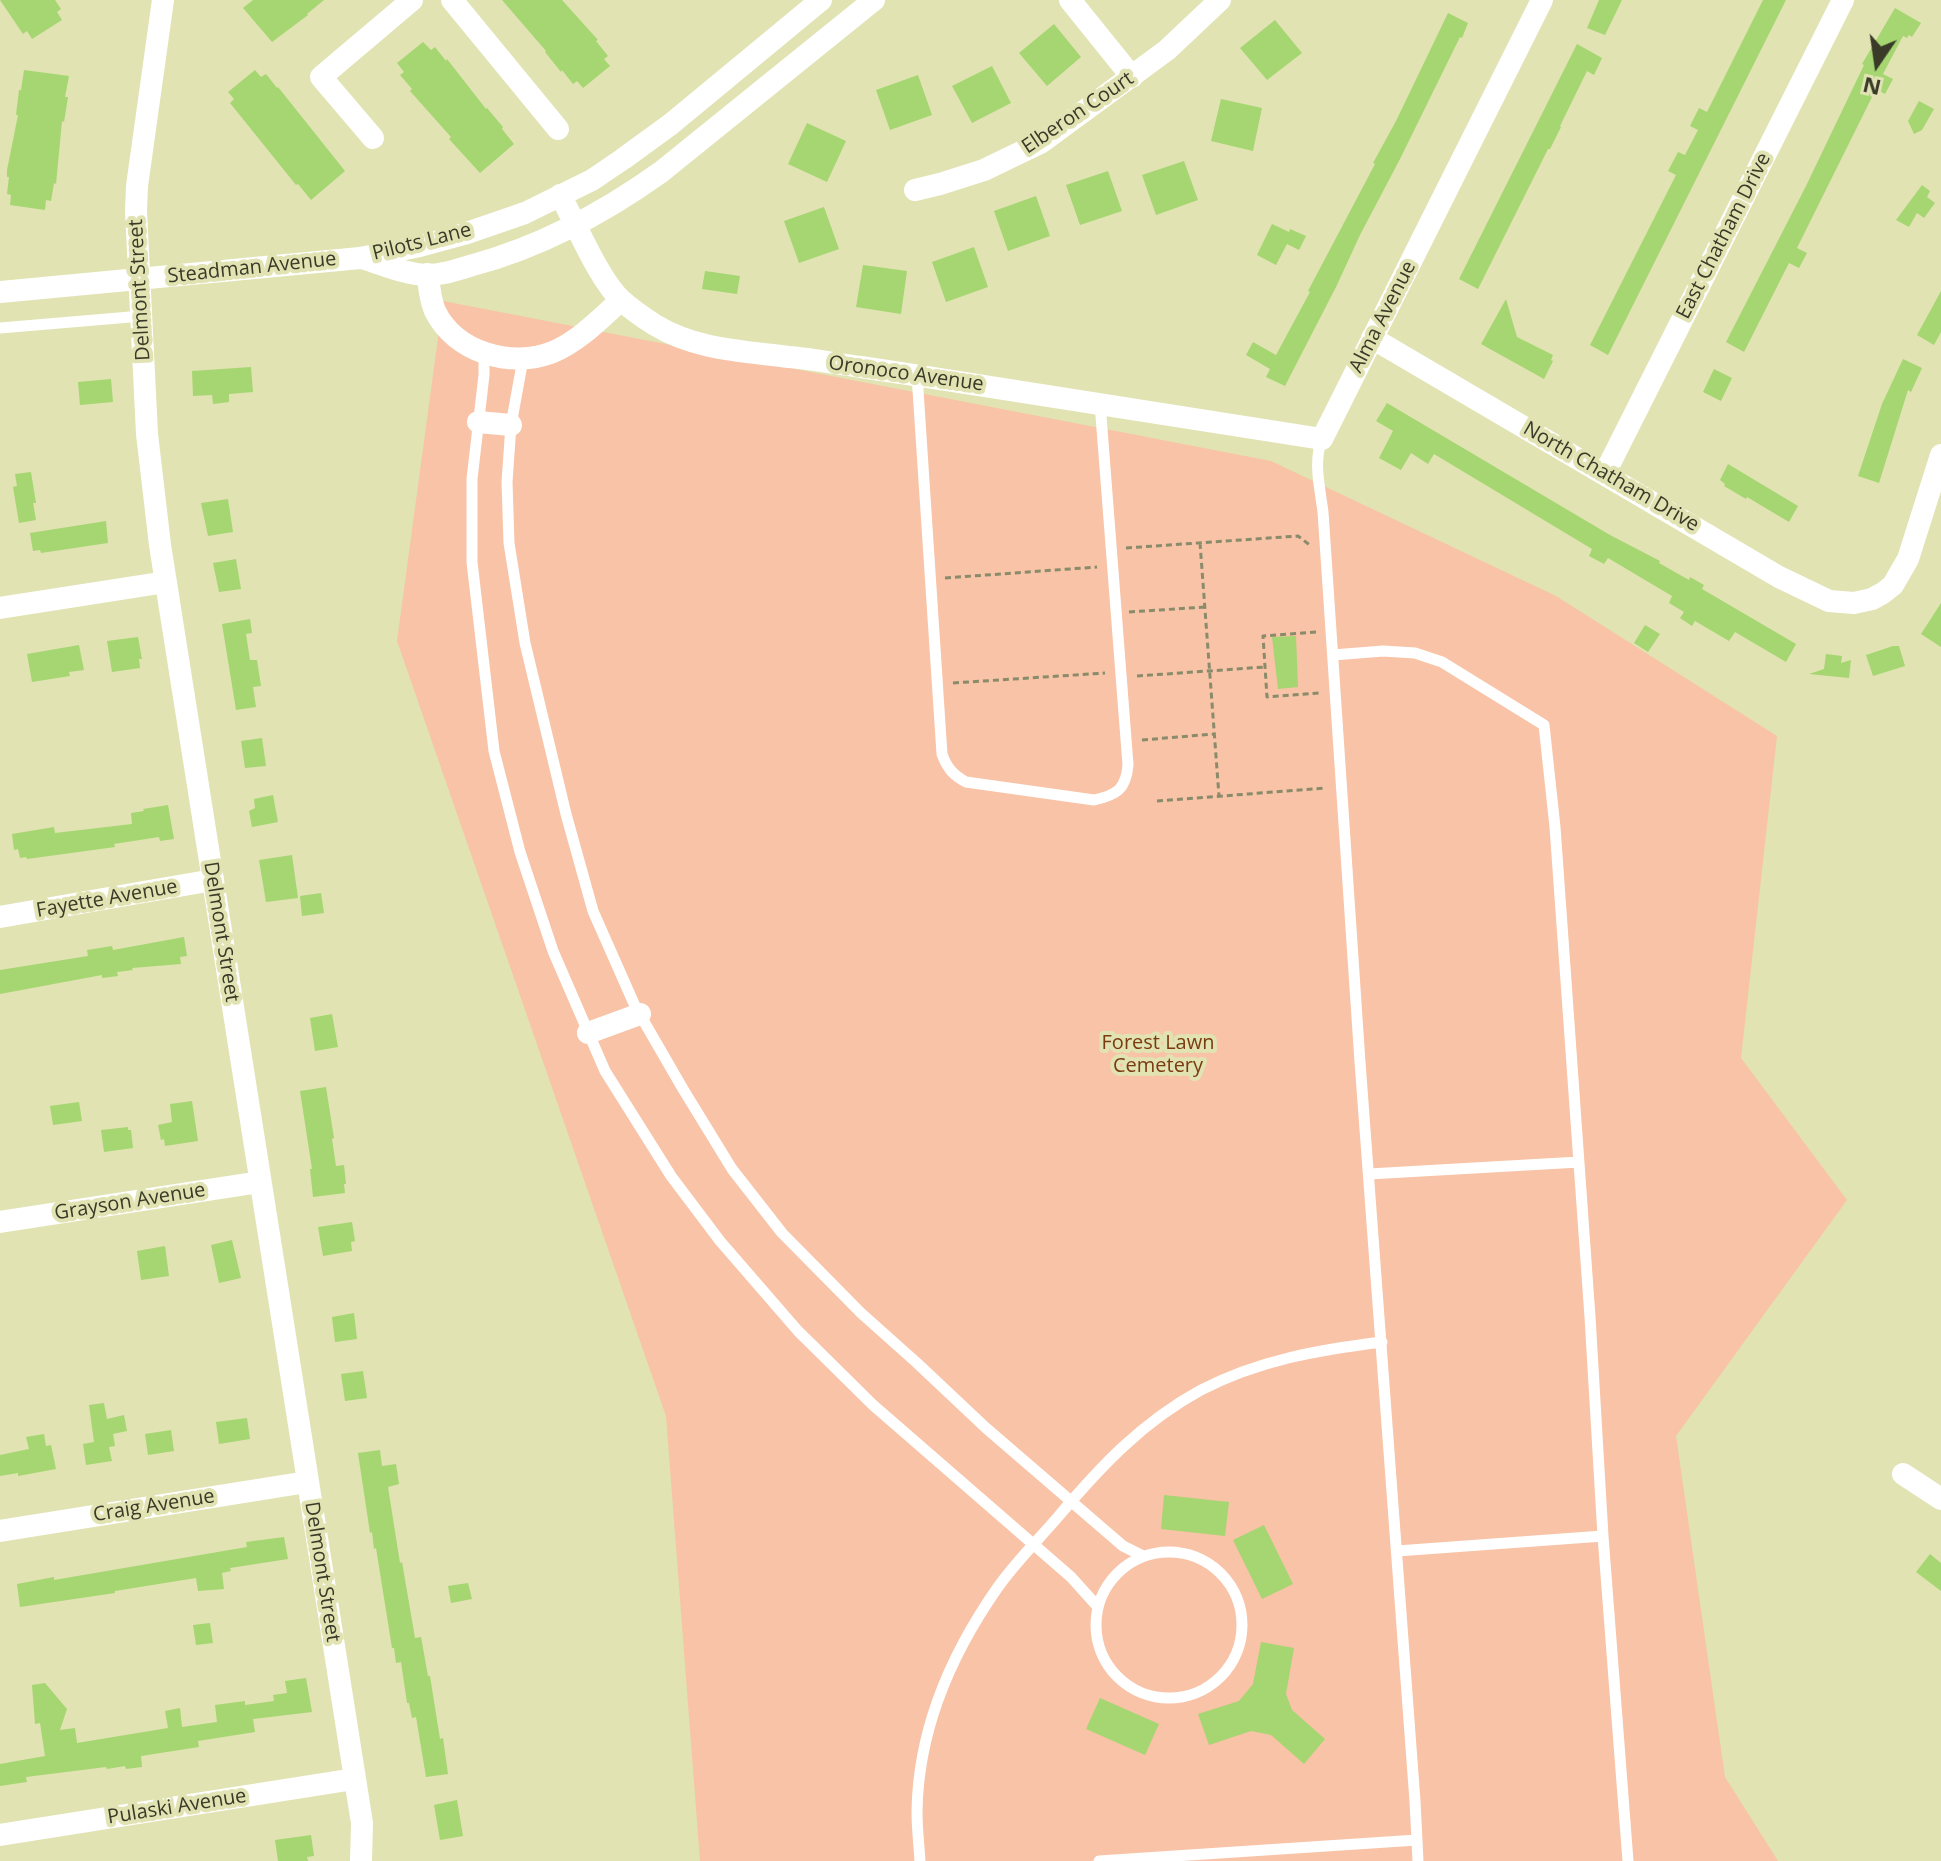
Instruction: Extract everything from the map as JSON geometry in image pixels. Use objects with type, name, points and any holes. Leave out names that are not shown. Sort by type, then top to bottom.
[{"type":"street","name":"Delmont Street","points":[[163,0],[136,211],[147,434],[160,545],[362,1823],[361,1861]]},
{"type":"street","points":[[373,138],[321,77],[412,0]]},
{"type":"street","points":[[452,0],[558,129]]},
{"type":"street","name":"Pilots Lane","points":[[360,258],[464,234],[525,213],[592,180],[671,124],[821,0]]},
{"type":"street","name":"Pilots Lane","points":[[360,258],[414,273],[440,274],[487,261],[576,223],[641,187],[874,0]]},
{"type":"street","points":[[1070,0],[1132,77]]},
{"type":"street","name":"Elberon Court","points":[[915,190],[969,175],[1042,142],[1167,50],[1220,0]]},
{"type":"street","name":"Alma Avenue","points":[[1322,439],[1542,0]]},
{"type":"street","name":"East Chatham Drive","points":[[1605,473],[1843,0]]},
{"type":"street","points":[[782,32],[804,58]]},
{"type":"street","name":"Oronoco Avenue","points":[[560,195],[609,286],[621,300],[657,326],[681,338],[721,349],[917,375],[1322,439]]},
{"type":"street","name":"Steadman Avenue","points":[[0,292],[360,258]]},
{"type":"street","points":[[428,274],[437,313],[452,333],[484,352],[506,358],[523,359],[551,353],[576,340],[621,300]]},
{"type":"street","name":"North Chatham Drive","points":[[1372,338],[1779,577],[1829,601],[1846,604],[1872,599],[1898,578],[1908,559],[1941,455]]},
{"type":"street","points":[[478,422],[511,425]]},
{"type":"street","points":[[0,608],[166,582]]},
{"type":"street","name":"Fayette Avenue","points":[[0,917],[213,880]]},
{"type":"street","points":[[588,1033],[640,1014]]},
{"type":"street","name":"Grayson Avenue","points":[[0,1222],[260,1182]]},
{"type":"street","points":[[1903,1474],[1941,1499]]},
{"type":"street","name":"Craig Avenue","points":[[0,1531],[307,1482]]},
{"type":"street","name":"Pulaski Avenue","points":[[0,1835],[354,1779]]},
{"type":"lane","points":[[0,328],[142,316]]},
{"type":"lane","points":[[484,352],[472,479],[472,562],[494,751],[524,866],[553,951],[605,1071],[671,1176],[720,1241],[788,1319],[873,1405],[1071,1577],[1098,1607]]},
{"type":"lane","points":[[523,359],[511,425],[507,482],[509,543],[525,643],[593,911],[640,1014],[732,1169],[782,1233],[861,1313],[986,1428],[1123,1546],[1143,1556]]},
{"type":"lane","points":[[917,375],[942,754],[946,766],[966,782],[1094,800],[1121,789],[1127,778],[1100,403]]},
{"type":"lane","name":"Alma Avenue","points":[[1322,439],[1317,461],[1327,558],[1418,1861]]},
{"type":"lane","points":[[1333,655],[1383,651],[1415,653],[1442,662],[1544,725],[1555,827],[1628,1861]]},
{"type":"lane","points":[[1369,1174],[1579,1162]]},
{"type":"lane","points":[[920,1861],[917,1812],[921,1771],[943,1683],[961,1644],[999,1586],[1082,1488],[1139,1431],[1202,1390],[1271,1361],[1331,1348],[1382,1342]]},
{"type":"lane","points":[[1397,1551],[1603,1536]]},
{"type":"lane","points":[[1164,1552],[1186,1553],[1206,1562],[1223,1575],[1236,1593],[1242,1614],[1242,1635],[1236,1656],[1224,1674],[1208,1688],[1188,1696],[1166,1699],[1135,1689],[1110,1669],[1100,1650],[1095,1628],[1098,1607],[1104,1590],[1127,1564],[1143,1556],[1164,1552]]},
{"type":"lane","points":[[1099,1861],[1417,1840]]},
{"type":"path","points":[[1111,549],[1298,536],[1327,558]]},
{"type":"path","points":[[1200,543],[1219,796]]},
{"type":"path","points":[[930,579],[1113,566]]},
{"type":"path","points":[[1116,613],[1205,607]]},
{"type":"path","points":[[1332,630],[1263,636],[1267,697],[1336,692]]},
{"type":"path","points":[[937,684],[1265,667]]},
{"type":"path","points":[[1126,741],[1214,734]]},
{"type":"path","points":[[1157,801],[1342,787]]},
{"type":"green space","name":"Forest Lawn Cemetery","points":[[443,301],[1271,461],[1556,596],[1777,736],[1741,1058],[1847,1200],[1676,1436],[1725,1777],[1778,1861],[700,1861],[666,1416],[397,641]]},
{"type":"building","points":[[0,0],[55,0],[61,9],[57,12],[62,20],[32,39],[27,31],[23,34]]},
{"type":"building","points":[[253,0],[324,0],[272,42],[243,8]]},
{"type":"building","points":[[502,0],[562,0],[598,40],[608,56],[604,59],[610,66],[583,88],[577,81],[573,84]]},
{"type":"building","points":[[1599,0],[1622,0],[1605,35],[1587,28]]},
{"type":"building","points":[[1763,0],[1786,0],[1608,355],[1590,345],[1676,175],[1668,171],[1678,152],[1685,155],[1698,130],[1690,126],[1699,108],[1707,112]]},
{"type":"building","points":[[1895,8],[1921,23],[1912,37],[1903,36],[1883,74],[1893,79],[1885,94],[1876,89],[1797,248],[1807,253],[1799,268],[1789,263],[1744,352],[1726,342],[1806,186],[1862,64]]},
{"type":"building","points":[[1448,13],[1468,23],[1462,38],[1285,386],[1266,377],[1270,369],[1246,355],[1253,342],[1276,355],[1375,164]]},
{"type":"building","points":[[1275,20],[1302,53],[1267,80],[1240,48]]},
{"type":"building","points":[[1054,24],[1081,57],[1047,86],[1019,53]]},
{"type":"building","points":[[423,42],[431,50],[435,47],[447,59],[514,144],[480,173],[449,139],[451,137],[410,91],[412,89],[400,75],[404,72],[397,63]]},
{"type":"building","points":[[1577,44],[1602,58],[1594,75],[1587,71],[1478,289],[1459,279]]},
{"type":"building","points":[[992,66],[1011,103],[972,123],[952,86]]},
{"type":"building","points":[[24,70],[69,76],[56,184],[51,201],[46,200],[45,210],[10,205],[11,195],[7,194],[7,170]]},
{"type":"building","points":[[255,70],[261,77],[266,74],[278,87],[345,171],[311,200],[230,103],[234,99],[228,92]]},
{"type":"building","points":[[918,75],[932,115],[890,130],[876,90]]},
{"type":"building","points":[[1221,99],[1262,108],[1253,151],[1211,141]]},
{"type":"building","points":[[1919,101],[1934,109],[1922,130],[1914,134],[1908,121]]},
{"type":"building","points":[[807,123],[846,141],[827,182],[788,164]]},
{"type":"building","points":[[1184,161],[1198,200],[1156,215],[1142,175]]},
{"type":"building","points":[[1108,171],[1122,211],[1080,225],[1066,185]]},
{"type":"building","points":[[1922,185],[1930,191],[1927,197],[1935,203],[1924,218],[1917,213],[1909,227],[1896,220]]},
{"type":"building","points":[[1036,196],[1050,236],[1008,251],[994,211]]},
{"type":"building","points":[[824,207],[839,249],[799,263],[784,221]]},
{"type":"building","points":[[1272,224],[1306,236],[1299,250],[1287,244],[1276,265],[1257,255]]},
{"type":"building","points":[[974,247],[988,287],[946,302],[932,262]]},
{"type":"building","points":[[863,265],[907,271],[901,314],[856,307]]},
{"type":"building","points":[[705,271],[740,276],[737,294],[702,289]]},
{"type":"building","points":[[1941,291],[1941,332],[1934,345],[1917,335]]},
{"type":"building","points":[[1506,299],[1517,337],[1553,355],[1544,379],[1481,344]]},
{"type":"building","points":[[1903,359],[1922,368],[1911,392],[1908,390],[1879,483],[1858,476],[1882,404]]},
{"type":"building","points":[[251,367],[253,392],[229,394],[229,402],[213,404],[212,395],[193,396],[192,371]]},
{"type":"building","points":[[1714,369],[1732,378],[1721,401],[1703,392]]},
{"type":"building","points":[[111,379],[113,402],[80,405],[78,382]]},
{"type":"building","points":[[1387,403],[1610,535],[1689,580],[1690,577],[1704,585],[1702,589],[1796,644],[1786,662],[1735,632],[1729,641],[1695,621],[1692,626],[1680,618],[1684,612],[1669,603],[1672,596],[1608,558],[1604,564],[1589,556],[1592,549],[1434,454],[1428,464],[1411,453],[1401,470],[1379,458],[1393,431],[1376,421]]},
{"type":"building","points":[[1728,464],[1798,506],[1789,522],[1724,486],[1720,480]]},
{"type":"building","points":[[31,472],[36,520],[19,523],[13,487],[17,486],[15,474]]},
{"type":"building","points":[[228,499],[233,532],[208,536],[201,503]]},
{"type":"building","points":[[106,521],[108,543],[41,553],[40,550],[33,551],[30,533]]},
{"type":"building","points":[[236,559],[241,589],[219,592],[213,563]]},
{"type":"building","points":[[1941,603],[1941,647],[1921,634]]},
{"type":"building","points":[[250,619],[252,633],[246,634],[250,660],[257,660],[261,686],[253,687],[256,707],[236,710],[222,624]]},
{"type":"building","points":[[1645,625],[1660,634],[1648,652],[1634,643]]},
{"type":"building","points":[[1296,636],[1298,687],[1278,689],[1272,637]]},
{"type":"building","points":[[138,637],[142,659],[139,659],[140,668],[112,672],[107,641]]},
{"type":"building","points":[[79,645],[84,670],[69,672],[70,676],[32,682],[27,654]]},
{"type":"building","points":[[1899,646],[1905,666],[1873,676],[1866,655]]},
{"type":"building","points":[[1826,654],[1842,656],[1841,663],[1851,660],[1849,678],[1809,674],[1824,669]]},
{"type":"building","points":[[262,738],[266,766],[245,768],[241,741]]},
{"type":"building","points":[[273,795],[278,822],[252,827],[249,811],[255,808],[254,799]]},
{"type":"building","points":[[168,805],[174,839],[160,841],[159,837],[114,844],[115,847],[27,859],[20,858],[18,849],[14,850],[12,834],[54,827],[55,833],[132,824],[131,813]]},
{"type":"building","points":[[292,855],[298,898],[266,902],[259,860]]},
{"type":"building","points":[[321,893],[324,913],[302,916],[300,896]]},
{"type":"building","points":[[184,937],[187,956],[180,957],[181,964],[132,968],[117,972],[118,976],[102,978],[102,975],[0,994],[0,970],[88,956],[87,950],[112,946],[113,950]]},
{"type":"building","points":[[332,1014],[338,1047],[315,1051],[310,1018]]},
{"type":"building","points":[[326,1087],[336,1166],[344,1165],[345,1193],[313,1197],[312,1169],[300,1091]]},
{"type":"building","points":[[192,1101],[198,1141],[165,1146],[158,1125],[172,1122],[170,1104]]},
{"type":"building","points":[[79,1102],[82,1121],[53,1125],[50,1106]]},
{"type":"building","points":[[128,1127],[133,1148],[104,1152],[101,1130]]},
{"type":"building","points":[[352,1222],[355,1241],[351,1242],[352,1251],[323,1256],[318,1227]]},
{"type":"building","points":[[232,1240],[241,1278],[219,1283],[211,1245]]},
{"type":"building","points":[[165,1246],[169,1276],[141,1280],[137,1251]]},
{"type":"building","points":[[354,1313],[357,1339],[335,1342],[332,1317]]},
{"type":"building","points":[[363,1371],[367,1398],[345,1401],[341,1374]]},
{"type":"building","points":[[104,1403],[107,1419],[124,1415],[127,1431],[113,1434],[115,1446],[109,1447],[112,1461],[86,1465],[83,1444],[94,1442],[89,1405]]},
{"type":"building","points":[[247,1418],[250,1439],[219,1444],[216,1422]]},
{"type":"building","points":[[171,1430],[174,1451],[148,1455],[145,1434]]},
{"type":"building","points":[[44,1434],[46,1446],[51,1445],[56,1469],[0,1476],[0,1455],[29,1449],[26,1437]]},
{"type":"building","points":[[380,1450],[382,1466],[396,1464],[399,1484],[388,1487],[400,1563],[415,1638],[421,1637],[430,1676],[448,1774],[426,1777],[416,1717],[412,1718],[401,1662],[396,1663],[392,1648],[358,1453]]},
{"type":"building","points":[[1164,1495],[1229,1502],[1225,1536],[1161,1529]]},
{"type":"building","points":[[1264,1525],[1293,1584],[1262,1599],[1233,1540]]},
{"type":"building","points":[[284,1537],[288,1559],[230,1568],[231,1571],[222,1573],[224,1589],[198,1591],[196,1578],[20,1607],[17,1584],[247,1547],[246,1542]]},
{"type":"building","points":[[1930,1554],[1941,1563],[1941,1591],[1916,1572]]},
{"type":"building","points":[[468,1583],[472,1599],[451,1603],[448,1586]]},
{"type":"building","points":[[210,1623],[213,1643],[196,1645],[193,1625]]},
{"type":"building","points":[[1261,1642],[1294,1648],[1286,1694],[1292,1710],[1325,1739],[1304,1764],[1271,1735],[1251,1731],[1209,1745],[1198,1714],[1239,1701],[1253,1684]]},
{"type":"building","points":[[306,1678],[312,1712],[253,1719],[255,1732],[198,1741],[199,1747],[141,1756],[142,1767],[106,1767],[26,1777],[27,1782],[0,1786],[0,1764],[45,1756],[40,1723],[35,1724],[32,1685],[45,1683],[67,1709],[60,1730],[75,1728],[77,1743],[168,1728],[165,1711],[180,1708],[182,1727],[217,1722],[215,1705],[274,1701],[273,1695],[287,1693],[285,1681]]},
{"type":"building","points":[[1100,1698],[1159,1724],[1145,1755],[1086,1729]]},
{"type":"building","points":[[457,1800],[463,1836],[440,1840],[434,1805]]},
{"type":"building","points":[[311,1835],[314,1856],[307,1857],[308,1861],[278,1861],[275,1840]]}]
